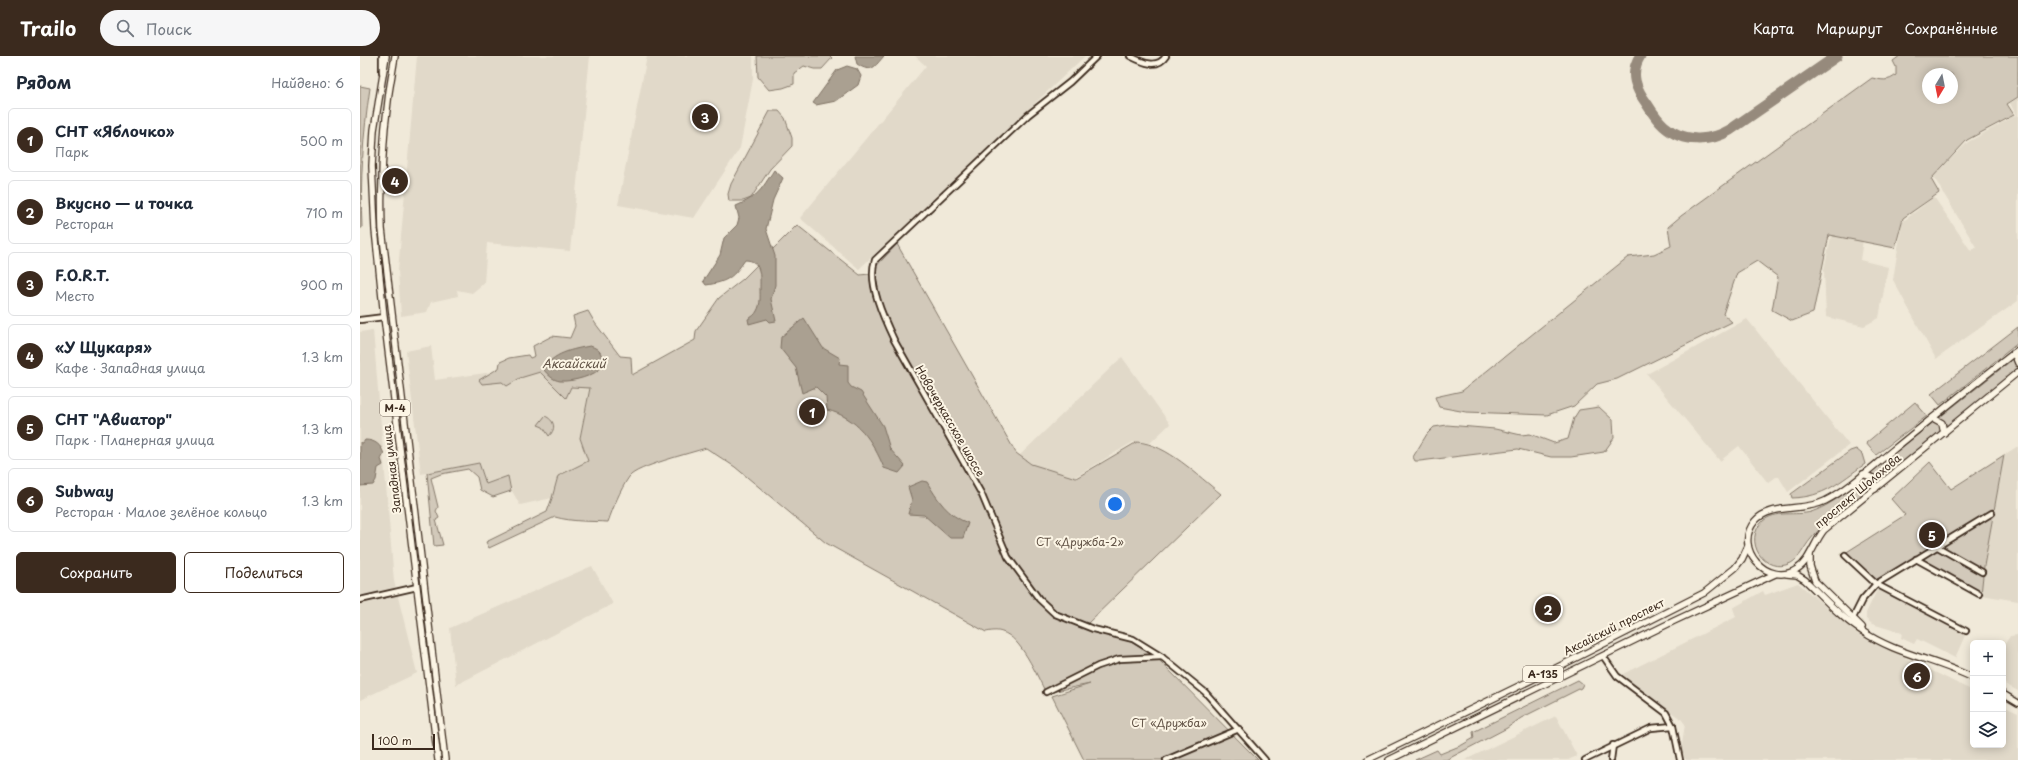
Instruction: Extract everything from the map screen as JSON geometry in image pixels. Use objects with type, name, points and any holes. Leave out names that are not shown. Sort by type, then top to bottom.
[{"type":"main road","name":"Западная улица","points":[[386,56],[374,130],[372,166],[375,230],[384,317],[438,760]]},
{"type":"main road","name":"Западная улица","points":[[395,56],[388,93],[382,147],[382,229],[445,760]]},
{"type":"main road","points":[[2016,351],[2018,363]]},
{"type":"main road","name":"проспект Шолохова","points":[[1748,546],[1750,528],[1762,515],[1773,510],[1802,508],[1820,503],[1863,474],[2016,351]]},
{"type":"main road","name":"проспект Шолохова","points":[[1787,574],[1804,564],[1816,540],[1824,530],[2018,372]]},
{"type":"main road","points":[[1933,418],[1942,423],[1944,433]]},
{"type":"main road","points":[[1863,474],[1873,478],[1875,489]]},
{"type":"main road","points":[[1748,546],[1751,557],[1761,568],[1775,574],[1797,575],[1851,622],[1878,640],[1954,668],[1970,676]]},
{"type":"main road","name":"Аксайский проспект","points":[[1367,760],[1560,666],[1704,593],[1735,568],[1742,560],[1748,546]]},
{"type":"main road","points":[[1810,553],[1810,566],[1813,578],[1853,618],[1878,640]]},
{"type":"main road","name":"Аксайский проспект","points":[[1389,760],[1775,574]]},
{"type":"main road","points":[[2006,696],[2018,703]]},
{"type":"street","points":[[382,56],[382,75]]},
{"type":"street","name":"Новочеркасское шоссе","points":[[1097,56],[1070,82],[1028,115],[875,260],[874,281],[884,320],[894,340],[981,493],[1008,557],[1029,588],[1038,599],[1056,614],[1092,628],[1133,639],[1162,657],[1205,692],[1265,760]]},
{"type":"street","points":[[1130,56],[1154,65],[1160,63],[1166,56]]},
{"type":"street","points":[[360,320],[384,317]]},
{"type":"street","points":[[1853,618],[1862,600],[1876,584],[1992,513]]},
{"type":"street","points":[[1936,546],[1982,572]]},
{"type":"street","points":[[1845,555],[1876,584],[1966,631]]},
{"type":"street","points":[[1916,559],[1979,594]]},
{"type":"street","points":[[360,600],[417,587]]},
{"type":"street","points":[[1603,656],[1617,676],[1666,713],[1673,726],[1680,760]]},
{"type":"street","points":[[1046,692],[1098,666],[1120,659],[1162,657]]},
{"type":"street","points":[[1586,760],[1613,745],[1651,728],[1673,726]]},
{"type":"street","points":[[1166,760],[1239,729]]},
{"type":"street","points":[[1611,760],[1613,745]]},
{"type":"shaded area","points":[[417,56],[590,56],[570,251],[487,243],[484,283],[472,293],[457,290],[458,296],[431,302],[427,312],[401,316],[398,271]]},
{"type":"shaded area","points":[[647,56],[753,56],[753,79],[740,148],[694,218],[618,205]]},
{"type":"shaded area","points":[[915,56],[1085,56],[859,269],[800,218],[926,66]]},
{"type":"shaded area","points":[[2018,98],[2018,301],[1936,359],[1893,280],[1902,222],[1934,197],[1971,251],[1976,247],[1933,176],[1968,142],[2016,115],[2010,103]]},
{"type":"shaded area","points":[[1832,232],[1863,240],[1860,260],[1888,267],[1879,318],[1864,326],[1826,317],[1824,269]]},
{"type":"shaded area","points":[[1747,319],[1849,445],[1788,492],[1779,477],[1776,477],[1768,483],[1739,446],[1720,461],[1647,374]]},
{"type":"shaded area","points":[[373,330],[394,581],[417,673],[360,700],[360,332]]},
{"type":"shaded area","points":[[431,346],[435,380],[536,366],[566,397],[571,387],[590,387],[580,438],[588,461],[558,476],[552,498],[520,505],[512,491],[508,476],[486,484],[479,463],[421,474],[406,351]]},
{"type":"shaded area","points":[[1122,357],[1170,424],[1150,443],[1133,442],[1070,480],[1031,467],[1020,455]]},
{"type":"shaded area","points":[[2018,446],[2018,601],[1981,595],[1984,566],[2004,455]]},
{"type":"shaded area","points":[[592,566],[613,604],[456,685],[450,628]]},
{"type":"shaded area","points":[[1798,583],[1859,635],[1970,690],[1970,748],[2006,748],[2006,707],[2018,713],[2018,760],[1686,760],[1681,751],[1685,724],[1681,719],[1635,687],[1623,674],[1736,617],[1733,608],[1763,591],[1765,595]]},
{"type":"shaded area","points":[[1883,587],[1967,631],[1955,658],[1917,639],[1914,644],[1901,638],[1902,633],[1872,624],[1866,619],[1866,613],[1878,588]]},
{"type":"shaded area","points":[[2018,635],[2018,691],[2006,685],[2006,642],[2010,636]]},
{"type":"shaded area","points":[[1556,716],[1577,756],[1568,760],[1465,760]]},
{"type":"green space","points":[[757,56],[830,56],[832,58],[822,69],[814,69],[804,66],[794,73],[794,84],[783,88],[769,90],[758,77]]},
{"type":"green space","points":[[1900,56],[2018,56],[2018,97],[2007,104],[2014,115],[1967,140],[1931,179],[1939,193],[1903,218],[1895,248],[1829,235],[1813,313],[1792,321],[1772,310],[1778,277],[1757,261],[1737,273],[1723,314],[1732,322],[1617,379],[1597,384],[1574,406],[1547,415],[1466,412],[1439,407],[1435,397],[1462,391],[1628,257],[1654,254],[1671,246],[1668,227],[1681,216],[1872,78],[1888,80],[1896,75],[1896,67],[1893,61]]},
{"type":"green space","points":[[360,86],[370,88],[361,193],[362,228],[360,228]]},
{"type":"green space","points":[[770,111],[779,111],[785,118],[792,138],[792,146],[770,169],[751,198],[743,201],[729,201],[728,194],[731,184]]},
{"type":"green space","points":[[797,225],[860,275],[869,274],[897,244],[1016,453],[1031,464],[1076,478],[1137,442],[1160,448],[1182,462],[1221,494],[1087,624],[1093,629],[1131,642],[1157,658],[1258,760],[1084,760],[1052,696],[1090,684],[1046,693],[1028,658],[1016,641],[1009,635],[998,631],[986,632],[826,543],[735,467],[706,448],[653,464],[634,473],[629,477],[623,488],[614,505],[608,522],[575,521],[555,517],[489,548],[486,542],[547,512],[558,476],[588,461],[580,438],[590,388],[571,387],[566,398],[540,372],[520,378],[507,386],[502,382],[482,384],[479,380],[499,368],[500,362],[509,358],[528,355],[530,358],[535,356],[533,346],[552,336],[570,338],[575,326],[573,316],[588,311],[595,323],[620,356],[631,357],[632,375],[695,340],[696,331],[719,298],[743,279]]},
{"type":"green space","points":[[2018,327],[2018,343],[1940,405],[1931,394]]},
{"type":"green space","points":[[2018,355],[2018,368],[1827,522],[1812,537],[1794,561],[1781,566],[1772,565],[1759,554],[1755,537],[1757,529],[1763,521],[1780,514],[1811,512],[1822,508],[1838,498]]},
{"type":"green space","points":[[1915,402],[1927,416],[1876,455],[1866,443]]},
{"type":"green space","points":[[1599,407],[1613,420],[1614,438],[1604,452],[1571,457],[1551,457],[1518,449],[1420,461],[1415,461],[1413,457],[1427,434],[1434,427],[1447,425],[1495,429],[1521,435],[1530,434],[1554,443],[1568,439],[1574,418],[1579,410]]},
{"type":"green space","points":[[545,416],[551,420],[554,427],[549,436],[543,427],[538,425]]},
{"type":"green space","points":[[1856,449],[1862,454],[1865,464],[1823,492],[1804,497],[1792,498],[1791,494],[1850,451]]},
{"type":"green space","points":[[2004,455],[1984,566],[1981,595],[1917,560],[1878,587],[1842,555],[1905,515],[1891,499],[1930,462],[1951,489]]},
{"type":"green space","points":[[479,463],[486,484],[508,476],[511,491],[493,497],[480,490],[477,477],[468,469],[441,474],[431,478],[438,507],[436,511],[439,518],[436,520],[443,545],[434,546],[427,473]]},
{"type":"green space","points":[[1578,680],[1583,684],[1581,688],[1521,718],[1507,728],[1446,760],[1415,760],[1437,750],[1440,754],[1462,745],[1474,738],[1473,732]]},
{"type":"water","points":[[855,56],[884,56],[873,68],[866,68],[857,64]]},
{"type":"water","points":[[847,66],[857,69],[861,76],[858,85],[836,101],[816,105],[813,103],[837,70]]},
{"type":"water","points":[[774,170],[783,178],[773,200],[766,229],[775,256],[775,285],[771,299],[776,321],[770,322],[767,319],[749,324],[748,319],[756,312],[760,300],[760,275],[755,263],[745,260],[733,275],[720,282],[706,285],[703,281],[720,255],[724,238],[737,225],[739,218],[736,206],[750,199],[759,192]]},
{"type":"water","points":[[804,318],[823,348],[840,358],[839,364],[848,365],[848,383],[851,387],[861,392],[883,426],[890,449],[905,466],[899,473],[884,468],[875,449],[863,432],[855,424],[838,413],[827,410],[826,397],[816,387],[802,393],[796,368],[780,348],[781,337]]},
{"type":"water","name":"Аксайский","points":[[590,346],[599,351],[602,359],[602,366],[595,373],[577,379],[560,381],[555,380],[544,370],[547,364],[557,356],[570,350]]},
{"type":"water","points":[[365,440],[375,442],[381,448],[384,454],[381,459],[383,465],[378,468],[376,480],[373,485],[360,486],[360,442],[363,443]]},
{"type":"water","points":[[922,481],[927,482],[939,501],[949,511],[961,520],[968,523],[963,538],[950,538],[924,515],[908,514],[912,500],[908,487]]},
{"type":"taxiway","points":[[1640,56],[1635,69],[1635,81],[1640,93],[1657,119],[1671,132],[1688,138],[1697,139],[1714,137],[1730,130],[1837,56]]},
{"type":"place","name":"F.O.R.T.","points":[[705,117]]},
{"type":"place","name":"«У Щукаря»","points":[[395,181]]},
{"type":"place","name":"СНТ «Яблочко»","points":[[812,412]]},
{"type":"place","name":"СНТ \"Авиатор\"","points":[[1932,535]]},
{"type":"place","name":"Вкусно — и точка","points":[[1548,609]]},
{"type":"place","name":"Subway","points":[[1917,676]]},
{"type":"park label","name":"СТ «Дружба-2»","points":[[1080,542]]},
{"type":"park label","name":"СТ «Дружба»","points":[[1169,723]]}]
